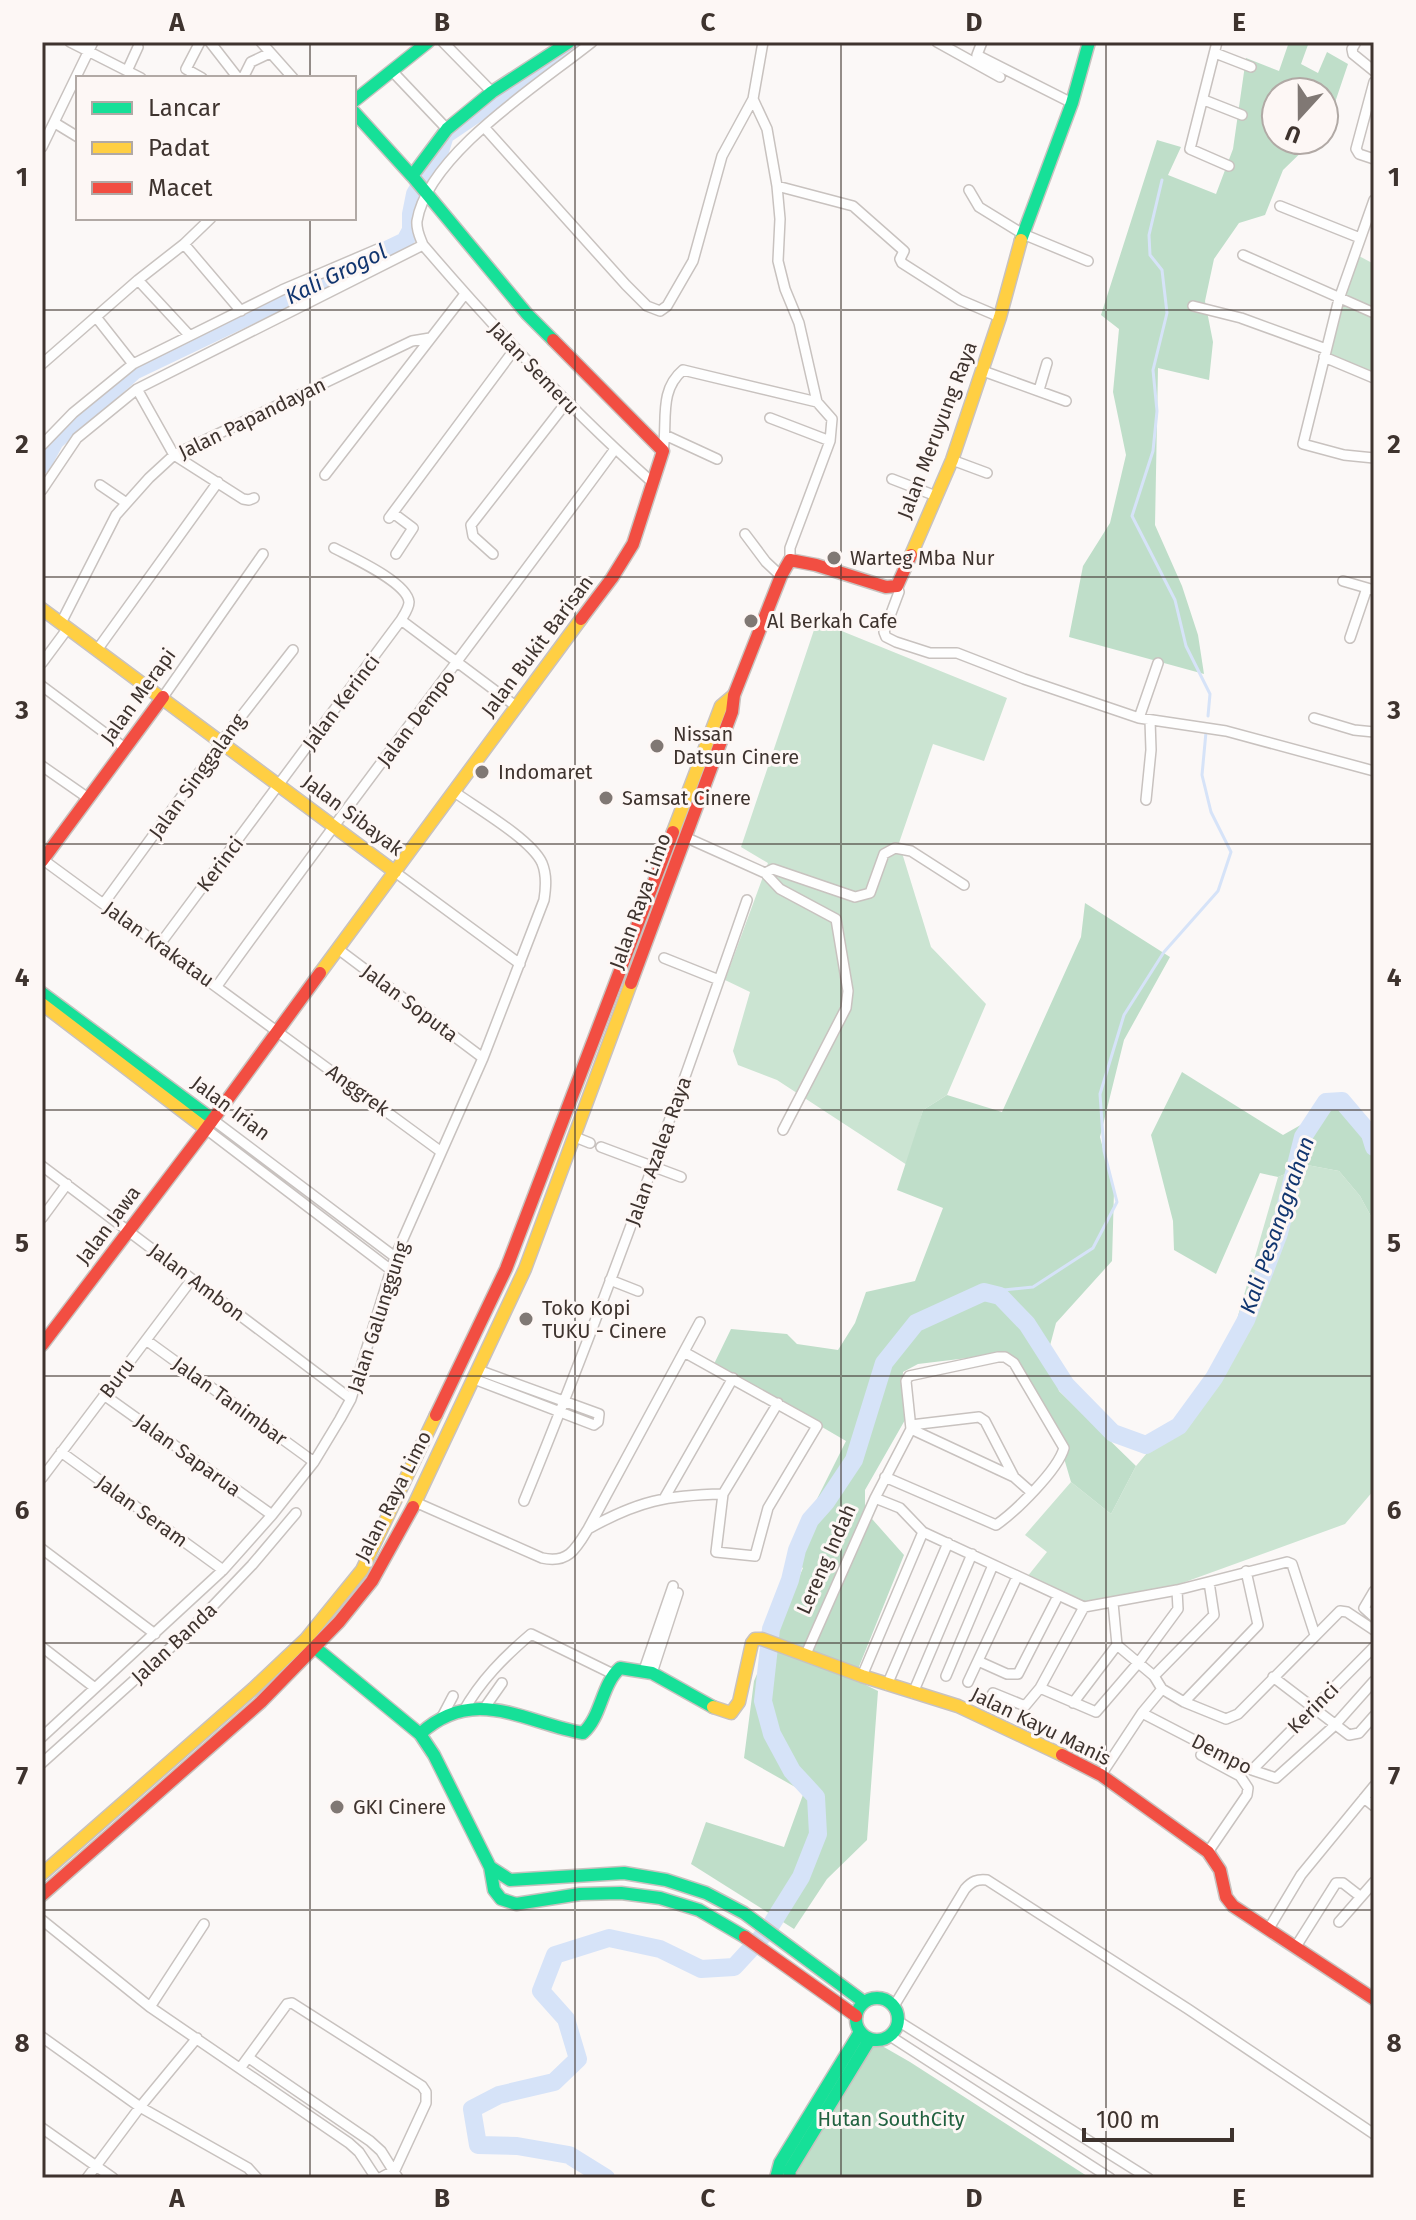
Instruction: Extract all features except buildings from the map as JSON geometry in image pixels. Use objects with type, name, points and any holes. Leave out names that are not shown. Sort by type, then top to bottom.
[{"type":"street","points":[[70,42],[91,47],[137,76]]},
{"type":"street","points":[[198,76],[186,69],[200,42]]},
{"type":"street","points":[[210,42],[239,76]]},
{"type":"street","points":[[261,42],[291,76]]},
{"type":"street","points":[[443,42],[492,92]]},
{"type":"street","points":[[412,176],[445,126],[569,42]]},
{"type":"street","points":[[42,490],[77,438],[137,389],[423,245],[417,223],[425,192],[453,155],[592,42]]},
{"type":"street","points":[[484,127],[632,291],[647,306],[660,311],[667,306],[693,261],[722,156],[753,99],[763,42]]},
{"type":"street","points":[[937,42],[1000,77]]},
{"type":"street","points":[[982,42],[977,55],[1072,103]]},
{"type":"street","name":"Jalan Meruyung Raya","points":[[897,586],[952,460],[1000,317],[1023,234],[1072,103],[1089,42]]},
{"type":"street","points":[[356,99],[426,43]]},
{"type":"street","points":[[1354,46],[1353,54],[1374,71]]},
{"type":"street","points":[[77,76],[91,47]]},
{"type":"street","points":[[127,71],[138,47]]},
{"type":"street","points":[[1229,166],[1190,149],[1216,47],[1251,67]]},
{"type":"street","points":[[242,76],[251,62],[270,53]]},
{"type":"street","points":[[392,71],[445,126]]},
{"type":"street","points":[[42,147],[76,79]]},
{"type":"street","points":[[1374,82],[1356,149],[1359,154],[1374,159]]},
{"type":"street","points":[[734,695],[790,560],[790,548],[830,441],[832,419],[817,402],[799,323],[778,261],[780,219],[777,186],[767,129],[753,99]]},
{"type":"street","points":[[1204,100],[1242,115]]},
{"type":"street","points":[[356,114],[527,314],[663,451]]},
{"type":"street","points":[[55,123],[76,136]]},
{"type":"street","points":[[777,186],[853,206],[904,251],[900,259],[902,263],[960,300],[1000,317]]},
{"type":"street","points":[[969,190],[979,207],[1023,234],[1088,261]]},
{"type":"street","points":[[1374,200],[1370,225],[1360,238],[1339,299],[1303,444],[1344,455],[1374,458]]},
{"type":"street","points":[[1280,206],[1360,238]]},
{"type":"street","points":[[42,364],[209,220]]},
{"type":"street","points":[[184,244],[241,311]]},
{"type":"street","name":"Jalan Semeru","points":[[423,245],[514,350],[653,483]]},
{"type":"street","points":[[42,445],[73,413],[133,364],[189,335],[378,249]]},
{"type":"street","points":[[1243,255],[1374,313]]},
{"type":"street","points":[[138,280],[189,335]]},
{"type":"street","points":[[325,475],[465,294]]},
{"type":"street","points":[[1193,306],[1241,318],[1325,353],[1374,378]]},
{"type":"street","points":[[96,317],[133,364]]},
{"type":"street","name":"Jalan Papandayan","points":[[42,663],[64,626],[106,532],[125,502],[174,455],[412,341],[430,338]]},
{"type":"street","points":[[396,554],[413,528],[391,515],[514,350]]},
{"type":"street","points":[[1039,390],[1047,363]]},
{"type":"street","points":[[663,451],[665,401],[674,378],[683,370],[817,402]]},
{"type":"street","points":[[983,371],[1066,401]]},
{"type":"street","points":[[137,389],[174,455],[243,499],[254,498]]},
{"type":"street","points":[[493,554],[473,536],[471,525],[566,403]]},
{"type":"street","points":[[770,418],[830,441]]},
{"type":"street","points":[[665,435],[717,459]]},
{"type":"street","name":"Jalan Dempo","points":[[217,986],[615,449]]},
{"type":"street","name":"Jalan Bukit Barisan","points":[[209,1124],[626,557],[663,451]]},
{"type":"street","points":[[952,460],[987,473]]},
{"type":"street","points":[[892,479],[936,496]]},
{"type":"street","points":[[97,650],[218,482]]},
{"type":"street","points":[[100,485],[125,502]]},
{"type":"street","points":[[745,534],[781,576]]},
{"type":"street","points":[[334,548],[382,574],[403,592],[408,598],[408,606],[401,620],[517,707]]},
{"type":"street","name":"Jalan Merapi","points":[[42,859],[163,697],[263,554]]},
{"type":"street","points":[[790,560],[886,587],[897,586],[899,592],[884,632],[886,637],[896,642],[930,653],[957,653],[1139,718],[1226,731],[1374,771]]},
{"type":"street","points":[[1343,581],[1370,589],[1350,638]]},
{"type":"street","name":"Jalan Sibayak","points":[[42,609],[520,964]]},
{"type":"street","name":"Jalan Kerinci","points":[[280,784],[401,620]]},
{"type":"street","name":"Jalan Singgalang","points":[[104,903],[222,741],[293,650]]},
{"type":"street","points":[[1139,718],[1158,663]]},
{"type":"street","points":[[42,686],[125,748]]},
{"type":"street","name":"Jalan Raya Limo","points":[[42,1874],[253,1689],[310,1644],[362,1570],[506,1269],[669,862],[685,837],[732,712],[734,695]]},
{"type":"street","name":"Jalan Raya Limo","points":[[42,1895],[261,1702],[310,1644],[372,1581],[415,1502],[525,1269],[575,1137],[721,706],[734,695]]},
{"type":"street","points":[[1314,718],[1354,730],[1374,732]]},
{"type":"street","points":[[1146,800],[1151,750],[1150,720]]},
{"type":"street","points":[[42,766],[88,798]]},
{"type":"street","name":"Kerinci","points":[[160,944],[280,784]]},
{"type":"street","name":"Jalan Galunggung","points":[[43,1736],[223,1570],[314,1462],[351,1399],[395,1257],[483,1058],[544,900],[546,880],[538,855],[453,791]]},
{"type":"street","points":[[685,837],[765,873],[780,889],[836,919],[848,991],[846,1008],[834,1037],[783,1130]]},
{"type":"street","points":[[765,873],[773,869],[855,897],[864,896],[870,893],[884,854],[895,848],[911,851],[964,885]]},
{"type":"street","name":"Jalan Krakatau","points":[[42,859],[276,1030]]},
{"type":"street","name":"Jalan Azalea Raya","points":[[524,1501],[653,1167],[747,900]]},
{"type":"street","name":"Jalan Soputa","points":[[338,949],[483,1058]]},
{"type":"street","points":[[664,958],[719,980]]},
{"type":"street","name":"Jalan Irian","points":[[42,993],[391,1270]]},
{"type":"street","name":"Jalan Irian","points":[[42,1004],[395,1257]]},
{"type":"street","name":"Anggrek","points":[[276,1030],[440,1151]]},
{"type":"street","points":[[568,1108],[583,1114]]},
{"type":"street","name":"Jalan Jawa","points":[[42,1345],[209,1124]]},
{"type":"street","points":[[575,1137],[590,1143]]},
{"type":"street","points":[[601,1147],[681,1177]]},
{"type":"street","name":"Jalan Ambon","points":[[42,1166],[351,1399]]},
{"type":"street","points":[[42,1218],[67,1184]]},
{"type":"street","name":"Buru","points":[[42,1478],[192,1279]]},
{"type":"street","points":[[610,1280],[638,1291]]},
{"type":"street","points":[[415,1502],[547,1560],[570,1556],[588,1529],[700,1322]]},
{"type":"street","name":"Jalan Tanimbar","points":[[146,1340],[314,1462]]},
{"type":"street","points":[[684,1352],[733,1378],[778,1403],[814,1423],[817,1429],[768,1508],[755,1556],[716,1552],[723,1494],[778,1403]]},
{"type":"street","points":[[875,1498],[885,1477],[911,1427],[906,1381],[909,1376],[998,1357],[1010,1359],[1064,1448],[1059,1459],[1031,1492],[998,1524],[993,1525],[885,1477]]},
{"type":"street","points":[[476,1374],[562,1406]]},
{"type":"street","points":[[665,1497],[733,1378]]},
{"type":"street","name":"Jalan Saparua","points":[[104,1395],[272,1515]]},
{"type":"street","points":[[911,1427],[979,1417],[985,1421],[1014,1477]]},
{"type":"street","points":[[911,1427],[1014,1477],[1031,1492]]},
{"type":"street","name":"Jalan Seram","points":[[61,1452],[223,1570]]},
{"type":"street","points":[[588,1529],[620,1512],[665,1497],[723,1494]]},
{"type":"street","name":"Lereng Indah","points":[[806,1654],[875,1498],[900,1508],[923,1532],[1084,1607]]},
{"type":"street","name":"Jalan Banda","points":[[42,1763],[189,1631],[296,1513]]},
{"type":"street","points":[[862,1676],[923,1532]]},
{"type":"street","points":[[887,1685],[948,1543]]},
{"type":"street","points":[[42,1549],[155,1634]]},
{"type":"street","points":[[913,1693],[972,1554]]},
{"type":"street","points":[[988,1702],[993,1693],[1025,1706],[1040,1688],[1084,1607],[1177,1590],[1287,1562],[1292,1564],[1315,1635]]},
{"type":"street","points":[[946,1676],[993,1565]]},
{"type":"street","points":[[1184,1702],[1256,1630],[1257,1612],[1246,1571]]},
{"type":"street","points":[[968,1682],[1017,1577]]},
{"type":"street","points":[[1154,1676],[1214,1615],[1209,1582]]},
{"type":"street","points":[[648,1671],[675,1590]]},
{"type":"street","points":[[1040,1688],[1096,1712],[1139,1662],[1179,1607],[1177,1590]]},
{"type":"street","points":[[1374,1591],[1364,1608],[1374,1617]]},
{"type":"street","points":[[978,1661],[1007,1674],[1018,1674],[1058,1596]]},
{"type":"street","points":[[1073,1703],[1117,1645],[1113,1603]]},
{"type":"street","points":[[1117,1645],[1154,1676],[1162,1689],[1184,1702],[1230,1719],[1342,1610],[1374,1630]]},
{"type":"street","points":[[463,1712],[493,1669],[531,1634],[613,1674]]},
{"type":"street","points":[[420,1734],[429,1723],[443,1715],[483,1710],[516,1713],[583,1733],[592,1725],[613,1674],[620,1668],[648,1671],[722,1712],[731,1713],[739,1702],[755,1639],[806,1654]]},
{"type":"street","points":[[310,1644],[420,1734],[434,1755],[490,1867],[494,1890],[501,1899],[516,1904],[580,1894],[621,1893],[660,1898],[699,1910],[734,1929],[856,2016],[865,2035],[877,2040],[890,2036],[898,2021]]},
{"type":"street","points":[[42,1647],[95,1688]]},
{"type":"street","name":"Kerinci","points":[[1252,1770],[1374,1647]]},
{"type":"street","name":"Jalan Kayu Manis","points":[[806,1654],[970,1712],[1101,1775],[1208,1852],[1220,1870],[1230,1902],[1374,1999]]},
{"type":"street","points":[[1273,1677],[1334,1726],[1352,1736],[1372,1722]]},
{"type":"street","points":[[1334,1726],[1374,1681]]},
{"type":"street","points":[[483,1710],[502,1683]]},
{"type":"street","points":[[1101,1775],[1142,1713],[1162,1689]]},
{"type":"street","points":[[443,1715],[453,1696]]},
{"type":"street","name":"Dempo","points":[[1142,1713],[1271,1778],[1279,1776],[1334,1726]]},
{"type":"street","points":[[1201,1755],[1240,1776],[1248,1788],[1247,1795],[1208,1852]]},
{"type":"street","points":[[1268,1930],[1301,1875],[1374,1786]]},
{"type":"street","points":[[1364,1798],[1374,1806]]},
{"type":"street","points":[[490,1867],[506,1879],[624,1873],[666,1880],[706,1893],[731,1906],[864,2002]]},
{"type":"street","points":[[894,2006],[965,1889],[971,1882],[987,1880],[1188,2009],[1374,2134]]},
{"type":"street","points":[[1339,1922],[1374,1882]]},
{"type":"street","points":[[1295,1948],[1336,1883],[1343,1883],[1361,1897]]},
{"type":"street","points":[[42,1920],[150,2007],[349,2143],[378,2178],[396,2174]]},
{"type":"street","points":[[150,2007],[204,1924]]},
{"type":"street","points":[[856,2016],[864,2002],[880,1998],[894,2006],[898,2021],[1148,2178]]},
{"type":"street","points":[[241,2067],[287,2004],[292,2003],[422,2086],[426,2092],[426,2103],[396,2174]]},
{"type":"street","points":[[776,2178],[780,2163],[865,2035]]},
{"type":"street","points":[[789,2178],[790,2170],[865,2035]]},
{"type":"street","points":[[890,2036],[1110,2178]]},
{"type":"street","points":[[42,2037],[140,2107],[248,2168],[257,2178]]},
{"type":"street","points":[[87,2178],[197,2038]]},
{"type":"street","points":[[249,2058],[370,2141],[396,2174]]},
{"type":"street","points":[[42,2128],[113,2178]]},
{"type":"green space","points":[[1289,42],[1309,42],[1301,64],[1318,73],[1327,52],[1348,64],[1340,88],[1340,76],[1260,76],[1260,156],[1297,156],[1283,170],[1265,215],[1239,223],[1214,259],[1205,301],[1213,342],[1209,380],[1158,368],[1155,525],[1182,586],[1198,635],[1204,674],[1069,637],[1083,566],[1110,523],[1126,455],[1113,392],[1119,329],[1101,315],[1157,140],[1181,147],[1168,175],[1216,194],[1233,149],[1246,58],[1279,71]]},
{"type":"green space","points":[[1359,256],[1374,264],[1374,372],[1326,353]]},
{"type":"green space","points":[[817,621],[1007,698],[984,761],[933,744],[899,843],[931,947],[986,1004],[947,1095],[923,1110],[907,1165],[777,1080],[738,1065],[733,1051],[750,992],[725,980],[768,863],[741,847]]},
{"type":"green space","points":[[1085,903],[1170,957],[1124,1040],[1100,1137],[1114,1191],[1112,1261],[1056,1323],[1048,1353],[1059,1391],[1136,1466],[1111,1514],[1071,1482],[1061,1448],[1009,1353],[918,1364],[903,1372],[905,1420],[865,1490],[865,1511],[904,1555],[854,1679],[878,1691],[867,1840],[827,1879],[794,1929],[691,1864],[706,1822],[784,1847],[804,1792],[744,1758],[754,1681],[803,1568],[788,1557],[846,1441],[714,1364],[731,1329],[787,1334],[797,1344],[838,1350],[855,1323],[866,1292],[915,1281],[943,1208],[897,1190],[923,1110],[947,1095],[1002,1112],[1081,937]]},
{"type":"green space","points":[[1182,1072],[1283,1135],[1334,1106],[1371,1140],[1374,1147],[1374,1222],[1360,1196],[1339,1171],[1307,1165],[1278,1177],[1260,1173],[1216,1274],[1174,1250],[1173,1221],[1151,1135]]},
{"type":"green space","points":[[1307,1165],[1339,1171],[1360,1196],[1374,1222],[1374,1490],[1345,1524],[1163,1590],[1081,1602],[1027,1577],[1047,1552],[1025,1535],[1071,1482],[1111,1514],[1136,1466],[1225,1361],[1278,1177]]},
{"type":"green space","name":"Hutan SouthCity","points":[[870,2039],[910,2062],[1090,2178],[789,2178]]},
{"type":"waterway","name":"Kali Grogol","points":[[42,465],[55,441],[134,371],[405,241],[411,230],[415,194],[440,151],[445,135],[582,42]]},
{"type":"waterway","points":[[1162,180],[1149,235],[1150,255],[1162,270],[1167,313],[1153,370],[1157,411],[1153,451],[1132,516],[1175,600],[1186,646],[1210,694],[1208,716]]},
{"type":"waterway","points":[[984,1292],[1033,1287],[1093,1248],[1117,1202],[1104,1151],[1100,1094],[1124,1015],[1164,952],[1218,891],[1231,852],[1211,812],[1202,775],[1206,732]]},
{"type":"waterway","name":"Kali Pesanggrahan","points":[[606,2178],[569,2155],[517,2146],[478,2145],[472,2109],[499,2095],[554,2082],[578,2059],[566,2019],[541,1991],[555,1955],[609,1938],[660,1949],[701,1969],[734,1967],[768,1930],[801,1877],[818,1834],[816,1797],[792,1771],[772,1734],[763,1701],[771,1629],[810,1520],[854,1460],[884,1363],[916,1323],[984,1292],[1000,1296],[1027,1324],[1066,1385],[1113,1433],[1146,1445],[1179,1426],[1214,1378],[1246,1320],[1279,1233],[1303,1137],[1326,1102],[1342,1101],[1370,1134],[1374,1147]]},
{"type":"traffic: fast","points":[[356,99],[428,42]]},
{"type":"traffic: fast","points":[[356,114],[412,176],[447,129],[492,92],[569,42]]},
{"type":"traffic: fast","points":[[1021,240],[1072,103],[1089,42]]},
{"type":"traffic: fast","points":[[413,177],[527,314],[553,340]]},
{"type":"traffic: fast","points":[[42,993],[212,1119]]},
{"type":"traffic: fast","points":[[312,1645],[420,1734],[434,1755],[490,1867],[494,1890],[501,1899],[516,1904],[580,1894],[621,1893],[660,1898],[699,1910],[745,1937]]},
{"type":"traffic: fast","points":[[420,1734],[440,1719],[461,1711],[480,1709],[500,1711],[583,1733],[620,1668],[652,1673],[713,1707]]},
{"type":"traffic: fast","points":[[490,1867],[510,1880],[624,1873],[666,1880],[706,1893],[744,1913],[864,2002]]},
{"type":"traffic: fast","points":[[877,1998],[892,2004],[898,2019],[892,2034],[877,2040],[862,2034],[856,2019],[862,2004],[877,1998]]},
{"type":"traffic: fast","points":[[776,2178],[780,2163],[860,2032]]},
{"type":"traffic: fast","points":[[789,2178],[790,2170],[870,2039]]},
{"type":"traffic: slow","points":[[911,555],[952,460],[1000,317],[1021,240]]},
{"type":"traffic: slow","points":[[42,609],[395,872]]},
{"type":"traffic: slow","points":[[320,973],[581,619]]},
{"type":"traffic: slow","points":[[673,832],[721,706],[734,695]]},
{"type":"traffic: slow","points":[[413,1507],[525,1269],[631,983]]},
{"type":"traffic: slow","points":[[42,1004],[206,1129]]},
{"type":"traffic: slow","points":[[42,1874],[306,1639],[362,1570],[436,1415]]},
{"type":"traffic: slow","points":[[713,1707],[731,1713],[739,1702],[752,1643],[755,1639],[762,1639],[862,1676],[958,1706],[1062,1755]]},
{"type":"traffic: jam","points":[[553,340],[663,451],[633,544],[581,619]]},
{"type":"traffic: jam","points":[[631,983],[732,712],[734,695],[790,560],[886,587],[897,586],[911,555]]},
{"type":"traffic: jam","points":[[42,861],[163,697]]},
{"type":"traffic: jam","points":[[436,1415],[506,1269],[673,832]]},
{"type":"traffic: jam","points":[[42,1345],[320,973]]},
{"type":"traffic: jam","points":[[42,1895],[261,1702],[339,1622],[372,1581],[413,1507]]},
{"type":"traffic: jam","points":[[1062,1755],[1101,1775],[1208,1852],[1220,1870],[1226,1897],[1233,1906],[1374,1999]]},
{"type":"traffic: jam","points":[[745,1937],[856,2016]]},
{"type":"place","name":"Warteg Mba Nur","points":[[834,558]]},
{"type":"place","name":"Al Berkah Cafe","points":[[751,621]]},
{"type":"place","name":"Nissan Datsun Cinere","points":[[657,746]]},
{"type":"place","name":"Indomaret","points":[[482,772]]},
{"type":"place","name":"Samsat Cinere","points":[[606,798]]},
{"type":"place","name":"Toko Kopi TUKU - Cinere","points":[[526,1319]]},
{"type":"place","name":"GKI Cinere","points":[[337,1807]]}]
